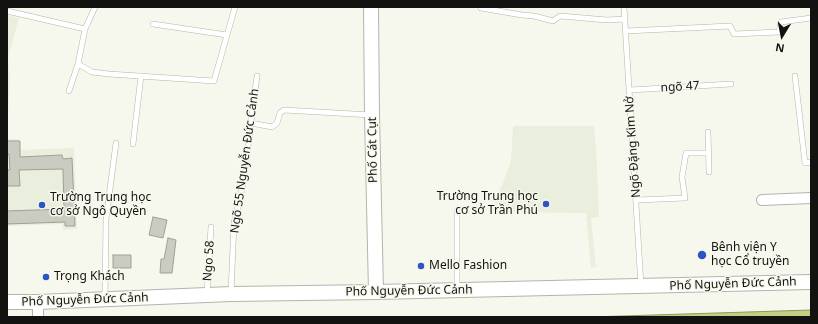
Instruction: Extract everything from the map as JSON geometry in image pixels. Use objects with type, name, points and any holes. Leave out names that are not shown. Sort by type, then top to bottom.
[{"type":"main road","name":"Phố Cát Cụt","points":[[371,7],[376,292]]},
{"type":"main road","name":"Phố Nguyễn Đức Cảnh","points":[[7,302],[231,294],[811,282]]},
{"type":"street","points":[[762,200],[811,198]]},
{"type":"street","points":[[38,302],[38,317]]},
{"type":"lane","points":[[69,91],[78,64],[85,29],[95,7]]},
{"type":"lane","points":[[78,64],[92,72],[214,82],[235,7]]},
{"type":"lane","name":"Ngõ Đặng Kim Nở","points":[[624,7],[637,200],[641,286]]},
{"type":"lane","points":[[482,8],[534,16],[553,21],[560,16],[607,20],[625,19]]},
{"type":"lane","points":[[7,11],[85,29]]},
{"type":"lane","points":[[626,31],[730,26],[734,34],[779,32],[781,22],[811,18]]},
{"type":"lane","points":[[153,24],[228,35]]},
{"type":"lane","points":[[133,144],[141,76]]},
{"type":"lane","name":"Ngõ 55 Nguyễn Đức Cảnh","points":[[231,294],[234,223],[243,185],[257,76]]},
{"type":"lane","points":[[795,76],[805,163],[811,162]]},
{"type":"lane","name":"ngõ 47","points":[[630,90],[731,84]]},
{"type":"lane","points":[[251,123],[272,127],[277,123],[280,113],[284,110],[372,115]]},
{"type":"lane","points":[[708,132],[709,172]]},
{"type":"lane","points":[[105,299],[106,219],[116,143]]},
{"type":"lane","points":[[637,200],[685,198],[682,176],[686,153],[708,153]]},
{"type":"lane","points":[[457,210],[457,290]]},
{"type":"lane","name":"Ngo 58","points":[[207,296],[211,227]]},
{"type":"shaded area","points":[[7,15],[19,18],[8,58],[10,78],[7,132]]},
{"type":"shaded area","name":"Trường Trung học cơ sở Trần Phú","points":[[513,126],[594,126],[599,217],[591,218],[596,267],[591,268],[586,213],[491,212],[511,162]]},
{"type":"shaded area","name":"Trường Trung học cơ sở Ngô Quyền","points":[[7,139],[19,139],[20,150],[74,148],[77,229],[63,230],[62,224],[7,226]]},
{"type":"shaded area","points":[[811,310],[811,317],[590,317]]},
{"type":"building","points":[[7,141],[20,141],[20,157],[62,155],[63,159],[72,158],[75,226],[65,226],[65,222],[7,224],[7,211],[64,209],[63,169],[19,170],[20,186],[7,186],[7,170],[10,170],[9,154],[7,154]]},
{"type":"building","points":[[153,217],[167,220],[163,238],[149,235]]},
{"type":"building","points":[[168,238],[176,240],[172,273],[160,273],[161,259],[164,259]]},
{"type":"building","points":[[113,255],[131,255],[131,268],[113,268]]},
{"type":"place","name":"Trường Trung học cơ sở Trần Phú","points":[[546,204]]},
{"type":"place","name":"Trường Trung học cơ sở Ngô Quyền","points":[[42,205]]},
{"type":"place","name":"Bênh viện Y học Cổ truyền","points":[[702,255]]},
{"type":"place","name":"Mello Fashion","points":[[421,266]]},
{"type":"place","name":"Trọng Khách","points":[[46,277]]}]
